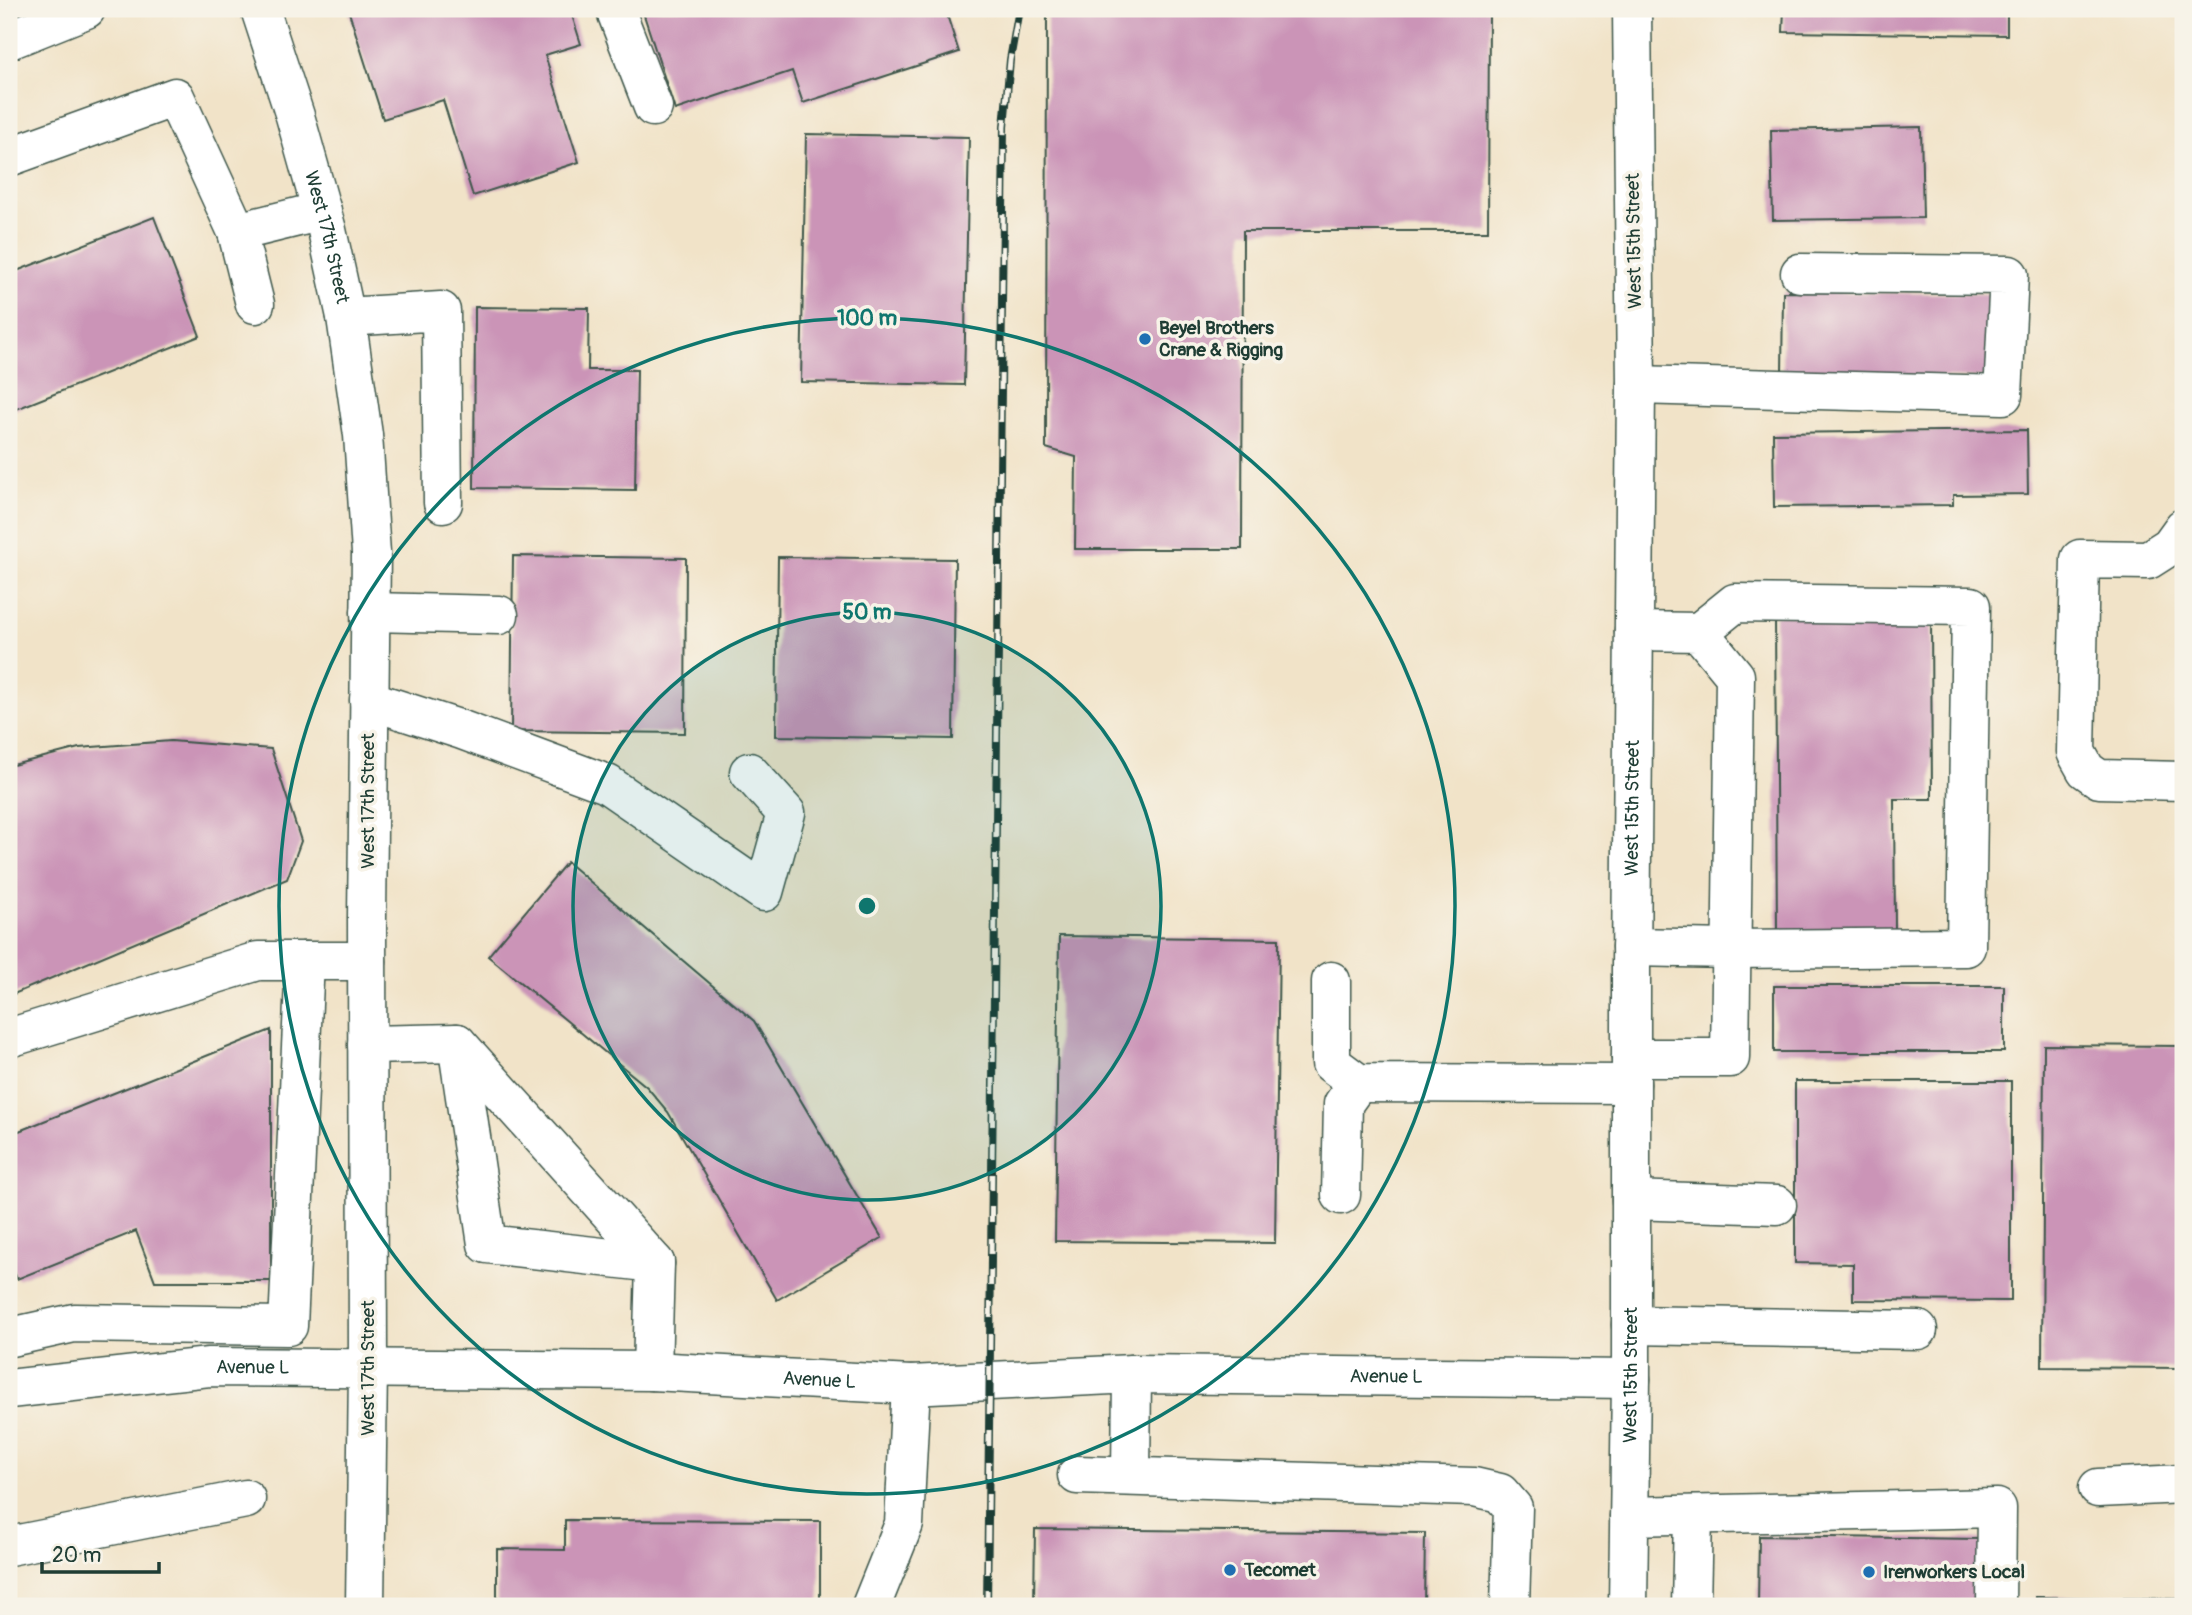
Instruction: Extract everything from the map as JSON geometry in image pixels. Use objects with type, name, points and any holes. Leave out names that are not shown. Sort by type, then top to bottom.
[{"type":"street","points":[[9,40],[86,9]]},
{"type":"street","name":"West 17th Street","points":[[260,9],[295,116],[321,211],[346,317],[363,435],[370,553],[367,961],[369,1368],[365,1606]]},
{"type":"street","points":[[615,9],[653,107]]},
{"type":"street","name":"West 15th Street","points":[[1628,1606],[1636,385],[1632,9]]},
{"type":"street","points":[[9,156],[175,97],[237,233],[255,304]]},
{"type":"street","points":[[237,233],[321,211]]},
{"type":"street","points":[[1636,385],[2003,395],[2009,275],[1800,272]]},
{"type":"street","points":[[346,317],[441,311],[443,503]]},
{"type":"street","points":[[2183,528],[2170,546],[2148,560],[2080,559],[2076,752],[2086,770],[2099,779],[2183,780]]},
{"type":"street","points":[[1631,947],[1966,947],[1972,606],[1735,603],[1699,632],[1633,631]]},
{"type":"street","points":[[370,612],[499,615]]},
{"type":"street","points":[[1331,981],[1331,1063],[1359,1083],[1631,1071],[1730,1058],[1735,676],[1699,632]]},
{"type":"street","points":[[369,700],[462,730],[607,784],[764,892],[786,813],[749,772]]},
{"type":"street","points":[[9,1038],[258,961],[367,961]]},
{"type":"street","points":[[18,1388],[10,1334],[74,1323],[288,1326],[305,961]]},
{"type":"street","points":[[457,1043],[487,1244],[655,1263]]},
{"type":"street","points":[[367,1045],[457,1043],[655,1263],[652,1371]]},
{"type":"street","points":[[1342,1195],[1343,1104],[1359,1083]]},
{"type":"street","points":[[1631,1200],[1777,1205]]},
{"type":"street","points":[[1631,1325],[1918,1330]]},
{"type":"street","name":"Avenue L","points":[[18,1388],[209,1367],[652,1371],[911,1385],[1132,1374],[1631,1379]]},
{"type":"street","points":[[1131,1476],[1132,1374]]},
{"type":"street","points":[[871,1606],[904,1524],[911,1385]]},
{"type":"street","points":[[1077,1475],[1474,1487],[1500,1493],[1513,1508],[1510,1606]]},
{"type":"street","points":[[2098,1488],[2183,1484]]},
{"type":"street","points":[[9,1546],[246,1499]]},
{"type":"street","points":[[1629,1516],[1997,1508],[1996,1606]]},
{"type":"street","points":[[1691,1606],[1693,1515]]},
{"type":"building","points":[[348,9],[570,9],[581,44],[545,55],[579,162],[473,196],[443,100],[383,119]]},
{"type":"building","points":[[642,9],[945,9],[959,52],[803,103],[792,71],[675,110]]},
{"type":"building","name":"Beyel Brothers Crane & Rigging","points":[[1047,9],[1489,9],[1488,231],[1243,231],[1242,549],[1075,549],[1076,457],[1046,448]]},
{"type":"building","points":[[1784,9],[2007,9],[2007,35],[1783,32]]},
{"type":"building","points":[[1921,127],[1923,218],[1773,220],[1771,130]]},
{"type":"building","points":[[806,134],[969,137],[964,385],[801,382]]},
{"type":"building","points":[[154,217],[200,336],[9,412],[9,274]]},
{"type":"building","points":[[1783,292],[1997,294],[1996,378],[1782,375]]},
{"type":"building","points":[[475,307],[589,308],[588,370],[637,370],[635,490],[474,488]]},
{"type":"building","points":[[2027,430],[2028,494],[1953,495],[1953,505],[1774,507],[1773,433]]},
{"type":"building","points":[[513,556],[686,558],[685,733],[511,731]]},
{"type":"building","points":[[778,557],[955,559],[953,739],[776,736]]},
{"type":"building","points":[[1931,614],[1932,799],[1894,799],[1895,932],[1777,933],[1775,615]]},
{"type":"building","points":[[171,741],[271,749],[301,841],[287,879],[9,996],[9,766],[79,748]]},
{"type":"building","points":[[567,862],[754,1021],[882,1238],[777,1300],[668,1112],[647,1087],[488,956]]},
{"type":"building","points":[[1059,936],[1279,939],[1275,1243],[1055,1241]]},
{"type":"building","points":[[1774,986],[2004,986],[2004,1052],[1774,1052]]},
{"type":"building","points":[[271,1030],[271,1281],[155,1281],[136,1231],[17,1279],[9,1258],[9,1135]]},
{"type":"building","points":[[2044,1045],[2183,1046],[2183,1368],[2042,1367]]},
{"type":"building","points":[[1795,1081],[2011,1081],[2011,1301],[1853,1300],[1853,1264],[1795,1263]]},
{"type":"building","points":[[565,1520],[820,1521],[820,1606],[497,1606],[497,1549],[565,1550]]},
{"type":"building","name":"Tecomet","points":[[1035,1529],[1425,1533],[1424,1606],[1034,1606]]},
{"type":"building","name":"Irenworkers Local","points":[[1759,1536],[1981,1539],[1980,1606],[1758,1606]]},
{"type":"building","points":[[2036,1597],[2183,1599],[2183,1606],[2036,1606]]},
{"type":"railway","points":[[987,1606],[1004,127],[1010,60],[1019,9]]},
{"type":"place","name":"Beyel Brothers Crane & Rigging","points":[[1145,339]]},
{"type":"place","name":"Tecomet","points":[[1230,1570]]},
{"type":"place","name":"Irenworkers Local","points":[[1869,1572]]}]
